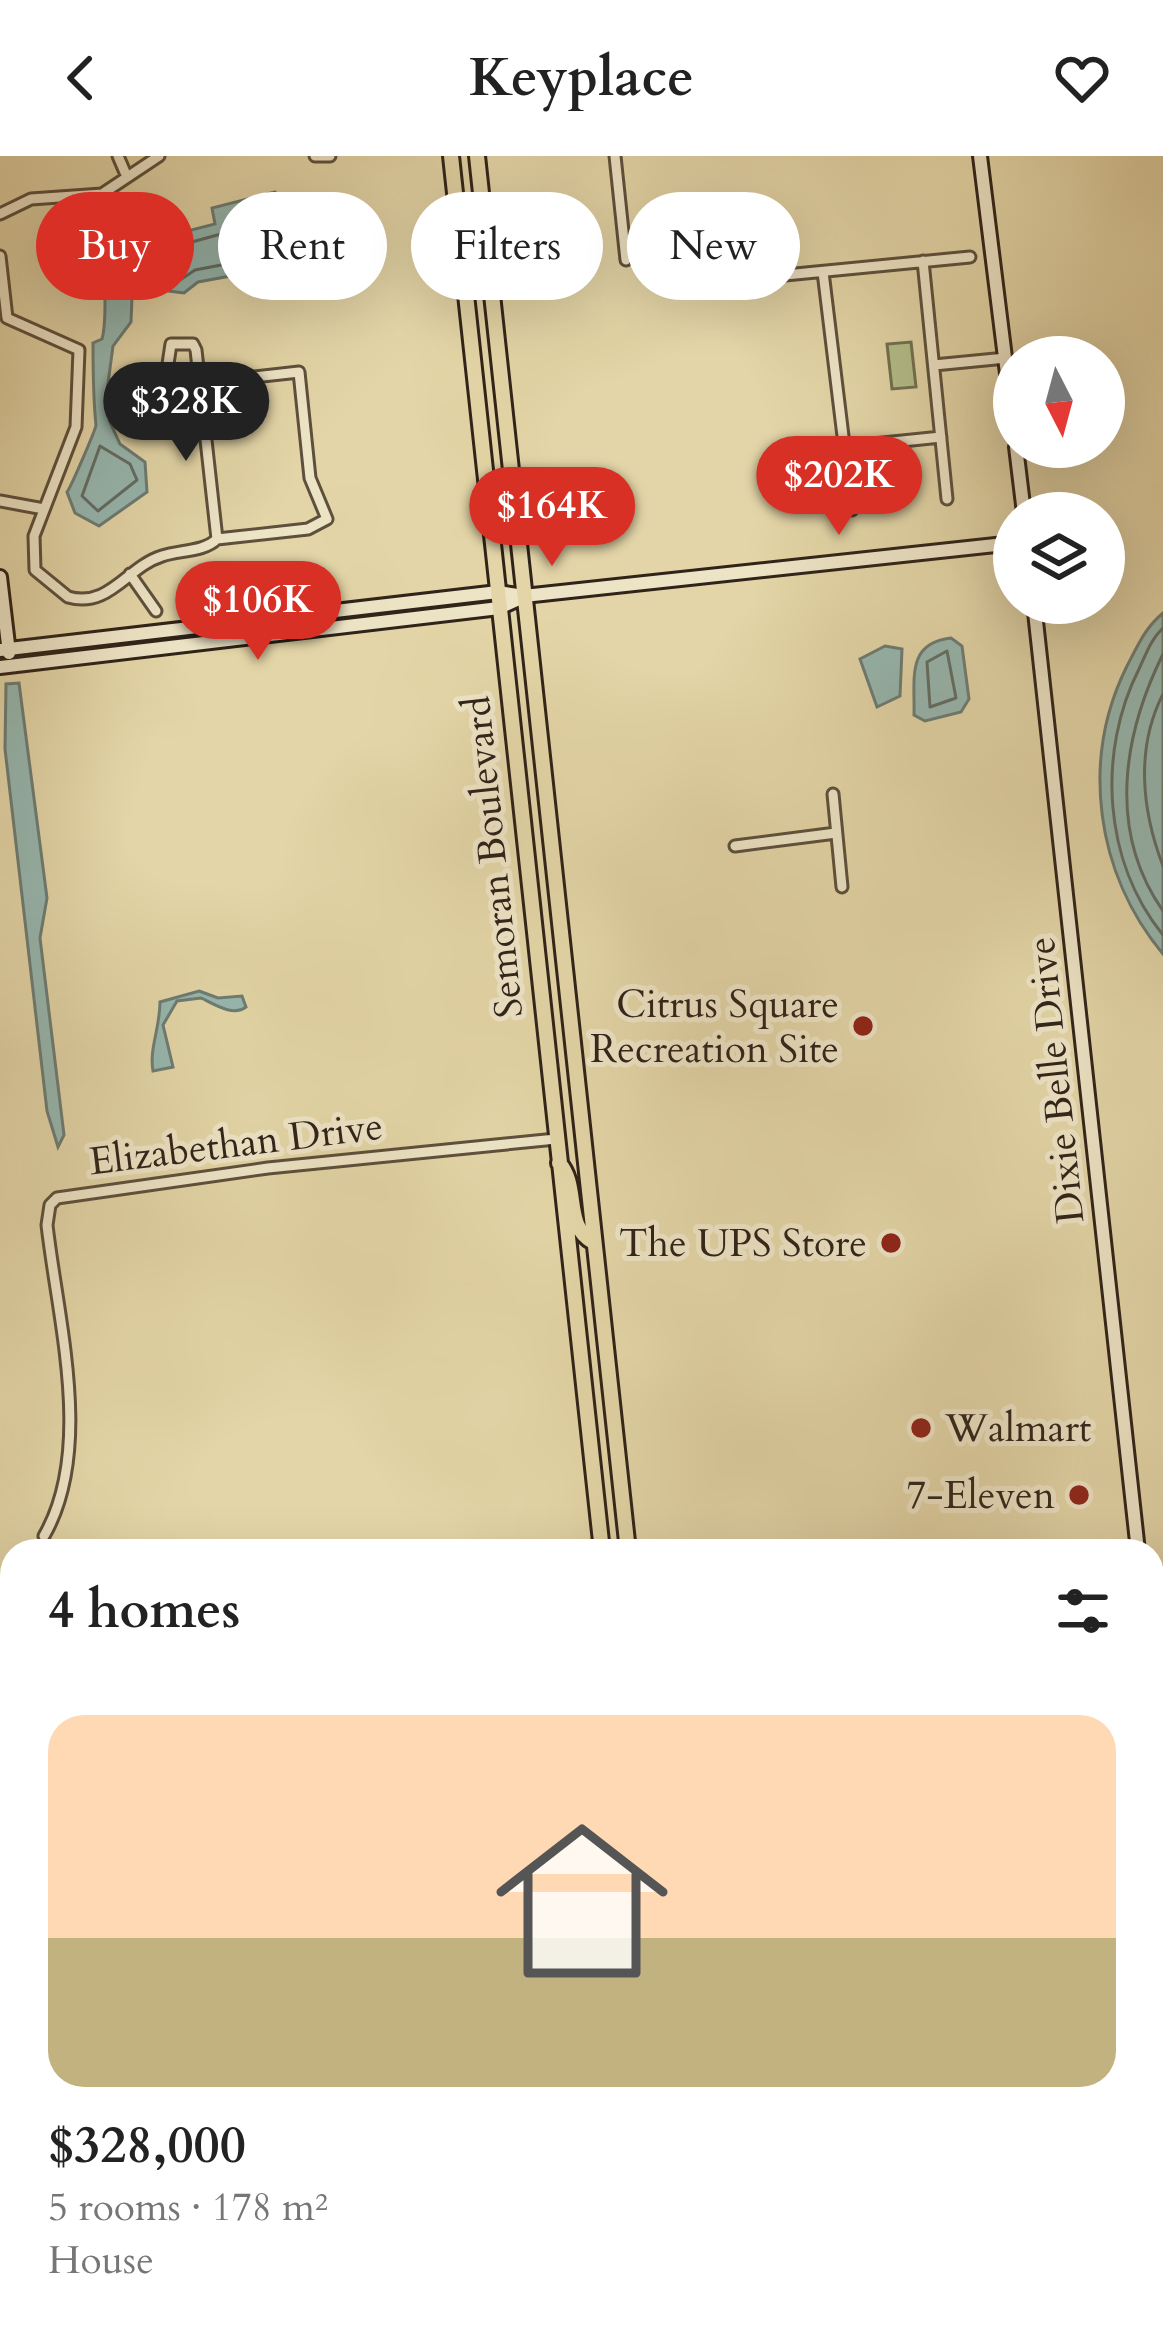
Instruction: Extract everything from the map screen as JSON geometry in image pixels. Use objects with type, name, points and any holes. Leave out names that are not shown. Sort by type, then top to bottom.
[{"type":"main road","name":"Semoran Boulevard","points":[[451,156],[601,1539]]},
{"type":"main road","name":"Semoran Boulevard","points":[[477,156],[627,1539]]},
{"type":"main road","points":[[526,856],[545,874],[557,903]]},
{"type":"main road","points":[[545,1036],[558,1066],[576,1082]]},
{"type":"main road","points":[[559,1163],[570,1175],[575,1224],[593,1242]]},
{"type":"street","points":[[118,156],[127,177]]},
{"type":"street","points":[[0,214],[31,199],[102,194],[160,156]]},
{"type":"street","points":[[316,156],[330,156]]},
{"type":"street","points":[[615,156],[626,260]]},
{"type":"street","points":[[980,156],[1003,336]]},
{"type":"street","points":[[0,256],[8,318],[75,346],[80,356],[76,428],[44,509],[33,562],[68,597],[109,594],[154,558],[208,547],[217,539],[308,529],[327,519],[310,478],[299,372],[200,383]]},
{"type":"street","points":[[800,274],[970,257]]},
{"type":"street","points":[[923,261],[947,499]]},
{"type":"street","points":[[824,272],[852,510]]},
{"type":"street","points":[[204,424],[170,408],[163,397],[172,344],[193,344],[200,383],[217,539]]},
{"type":"street","points":[[934,364],[993,359]]},
{"type":"street","points":[[844,447],[941,437]]},
{"type":"street","points":[[0,501],[44,509]]},
{"type":"street","points":[[0,577],[5,667],[524,596],[993,545]]},
{"type":"street","points":[[130,574],[156,611]]},
{"type":"street","points":[[4,650],[498,600]]},
{"type":"street","name":"Dixie Belle Drive","points":[[1036,624],[1137,1539]]},
{"type":"street","points":[[29,647],[30,664]]},
{"type":"street","points":[[833,794],[842,887]]},
{"type":"street","points":[[735,846],[836,832]]},
{"type":"street","name":"Elizabethan Drive","points":[[44,1536],[57,1513],[70,1467],[46,1214],[57,1198],[556,1139]]},
{"type":"green space","points":[[911,342],[916,387],[892,389],[887,344]]},
{"type":"water","points":[[218,206],[218,278],[194,285],[194,229],[215,224],[212,208]]},
{"type":"water","points":[[105,300],[132,300],[131,322],[113,346],[106,398],[120,444],[145,462],[147,492],[99,526],[75,513],[67,492],[96,425],[93,343],[102,339]]},
{"type":"water","points":[[1163,613],[1163,954],[1122,888],[1102,815],[1100,777],[1112,702],[1138,644]]},
{"type":"water","points":[[951,638],[962,646],[969,699],[961,712],[925,721],[914,715],[916,665],[926,647]]},
{"type":"water","points":[[885,646],[902,649],[900,696],[877,707],[860,659]]},
{"type":"water","points":[[19,683],[47,898],[40,938],[64,1135],[58,1147],[47,1111],[5,749],[6,684]]},
{"type":"water","points":[[199,991],[218,998],[242,996],[246,1007],[229,1010],[201,998],[177,1001],[163,1025],[173,1067],[153,1071],[160,1002]]},
{"type":"place","name":"Citrus Square Recreation Site","points":[[863,1026]]},
{"type":"place","name":"The UPS Store","points":[[891,1243]]},
{"type":"place","name":"Walmart","points":[[921,1428]]},
{"type":"place","name":"7-Eleven","points":[[1079,1495]]}]
